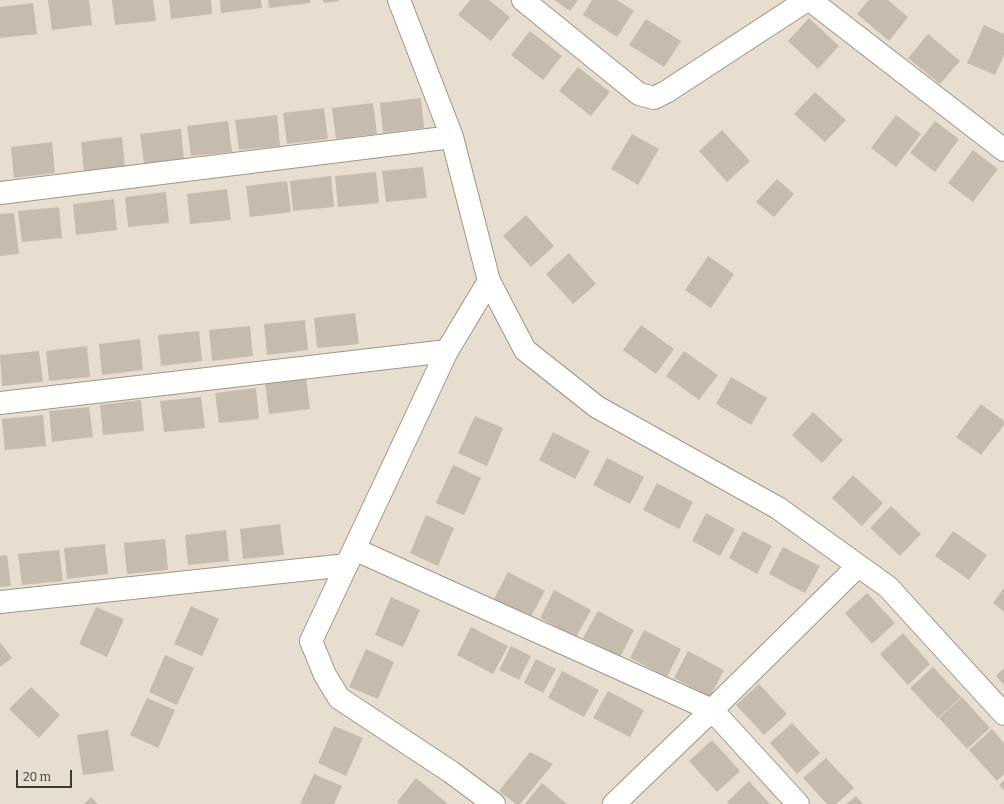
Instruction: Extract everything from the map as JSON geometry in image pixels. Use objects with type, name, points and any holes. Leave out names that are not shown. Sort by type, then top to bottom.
[{"type":"street","points":[[399,0],[452,137],[489,281],[525,350],[597,407],[778,508],[888,587],[1004,714]]},
{"type":"street","points":[[523,0],[639,94],[654,98],[666,92],[807,0]]},
{"type":"street","points":[[810,0],[1004,150]]},
{"type":"street","points":[[0,193],[452,137]]},
{"type":"street","points":[[489,281],[447,351],[311,641],[328,680],[339,698],[451,772],[494,804]]},
{"type":"street","points":[[0,403],[447,351]]},
{"type":"street","points":[[0,602],[351,557],[712,710],[798,804]]},
{"type":"street","points":[[614,804],[858,566]]},
{"type":"building","points":[[48,0],[89,0],[92,25],[52,30]]},
{"type":"building","points":[[112,0],[153,0],[156,21],[115,25]]},
{"type":"building","points":[[169,0],[211,0],[212,14],[171,19]]},
{"type":"building","points":[[220,0],[261,0],[262,8],[221,13]]},
{"type":"building","points":[[268,0],[310,0],[310,3],[269,8]]},
{"type":"building","points":[[323,0],[339,0],[339,1],[324,3]]},
{"type":"building","points":[[470,0],[489,0],[510,17],[491,41],[458,15]]},
{"type":"building","points":[[554,0],[578,0],[570,11]]},
{"type":"building","points":[[592,0],[617,0],[634,11],[617,37],[583,15]]},
{"type":"building","points":[[869,0],[888,0],[908,17],[889,41],[857,14]]},
{"type":"building","points":[[33,3],[37,34],[0,38],[0,7]]},
{"type":"building","points":[[809,18],[839,46],[818,69],[788,41]]},
{"type":"building","points":[[646,19],[681,41],[664,67],[629,45]]},
{"type":"building","points":[[984,25],[1004,34],[1004,55],[995,75],[967,63]]},
{"type":"building","points":[[530,31],[562,56],[543,80],[511,55]]},
{"type":"building","points":[[928,34],[960,61],[940,84],[908,58]]},
{"type":"building","points":[[578,67],[610,92],[591,116],[559,91]]},
{"type":"building","points":[[815,92],[846,120],[825,142],[794,114]]},
{"type":"building","points":[[421,98],[424,128],[383,133],[380,103]]},
{"type":"building","points":[[373,103],[377,134],[336,139],[332,108]]},
{"type":"building","points":[[324,108],[328,139],[287,144],[283,113]]},
{"type":"building","points":[[277,115],[280,146],[239,150],[235,120]]},
{"type":"building","points":[[896,115],[921,134],[896,167],[871,148]]},
{"type":"building","points":[[228,121],[232,152],[191,156],[187,126]]},
{"type":"building","points":[[935,121],[959,139],[935,172],[910,153]]},
{"type":"building","points":[[181,129],[184,160],[144,164],[140,134]]},
{"type":"building","points":[[722,130],[750,161],[727,182],[699,151]]},
{"type":"building","points":[[632,134],[659,149],[638,185],[611,169]]},
{"type":"building","points":[[122,137],[125,168],[84,172],[81,142]]},
{"type":"building","points":[[52,142],[55,173],[14,178],[11,147]]},
{"type":"building","points":[[973,150],[998,169],[973,202],[948,183]]},
{"type":"building","points":[[423,167],[427,198],[386,202],[382,171]]},
{"type":"building","points":[[376,172],[379,203],[338,207],[335,176]]},
{"type":"building","points":[[331,176],[334,207],[293,211],[290,181]]},
{"type":"building","points":[[777,179],[794,194],[774,217],[756,202]]},
{"type":"building","points":[[287,181],[291,212],[250,217],[246,186]]},
{"type":"building","points":[[227,189],[231,220],[190,224],[187,194]]},
{"type":"building","points":[[166,192],[169,223],[128,227],[125,197]]},
{"type":"building","points":[[114,199],[117,230],[76,235],[73,204]]},
{"type":"building","points":[[59,207],[62,238],[22,242],[18,211]]},
{"type":"building","points":[[14,213],[19,254],[0,256],[0,214]]},
{"type":"building","points":[[526,215],[554,246],[531,267],[503,236]]},
{"type":"building","points":[[569,253],[596,284],[573,304],[546,274]]},
{"type":"building","points":[[708,256],[734,274],[711,308],[685,290]]},
{"type":"building","points":[[355,313],[359,344],[317,348],[314,318]]},
{"type":"building","points":[[305,320],[308,350],[267,355],[264,324]]},
{"type":"building","points":[[641,325],[674,349],[656,374],[623,350]]},
{"type":"building","points":[[250,326],[253,356],[212,361],[209,330]]},
{"type":"building","points":[[199,331],[202,361],[161,366],[158,335]]},
{"type":"building","points":[[140,339],[143,370],[102,375],[99,344]]},
{"type":"building","points":[[87,346],[90,377],[49,381],[46,351]]},
{"type":"building","points":[[39,351],[43,382],[2,386],[0,355]]},
{"type":"building","points":[[684,351],[718,375],[699,400],[666,376]]},
{"type":"building","points":[[731,377],[767,398],[751,425],[716,404]]},
{"type":"building","points":[[306,378],[310,409],[269,414],[265,383]]},
{"type":"building","points":[[256,388],[259,419],[219,423],[215,393]]},
{"type":"building","points":[[201,397],[205,428],[164,432],[160,401]]},
{"type":"building","points":[[141,400],[144,431],[103,435],[100,405]]},
{"type":"building","points":[[981,404],[1004,421],[1004,425],[981,455],[956,437]]},
{"type":"building","points":[[89,407],[93,437],[52,442],[49,411]]},
{"type":"building","points":[[813,412],[843,440],[822,463],[792,435]]},
{"type":"building","points":[[43,415],[46,446],[5,450],[2,419]]},
{"type":"building","points":[[475,416],[503,428],[487,466],[458,453]]},
{"type":"building","points":[[553,432],[590,451],[575,479],[539,460]]},
{"type":"building","points":[[607,458],[644,477],[630,504],[593,485]]},
{"type":"building","points":[[453,465],[481,478],[464,515],[436,503]]},
{"type":"building","points":[[853,475],[883,503],[862,526],[832,498]]},
{"type":"building","points":[[657,483],[693,502],[679,529],[643,510]]},
{"type":"building","points":[[891,506],[921,534],[900,556],[870,528]]},
{"type":"building","points":[[706,513],[735,529],[720,556],[692,541]]},
{"type":"building","points":[[426,515],[454,528],[438,566],[410,553]]},
{"type":"building","points":[[280,524],[284,555],[243,559],[240,529]]},
{"type":"building","points":[[226,530],[229,561],[188,565],[185,535]]},
{"type":"building","points":[[743,531],[772,546],[757,574],[729,558]]},
{"type":"building","points":[[953,531],[987,555],[969,580],[935,556]]},
{"type":"building","points":[[165,539],[168,570],[127,574],[124,543]]},
{"type":"building","points":[[105,544],[108,574],[67,579],[64,548]]},
{"type":"building","points":[[783,547],[820,566],[805,593],[769,574]]},
{"type":"building","points":[[59,550],[63,581],[22,585],[18,554]]},
{"type":"building","points":[[7,555],[11,586],[0,587],[0,556]]},
{"type":"building","points":[[508,572],[545,591],[530,618],[494,599]]},
{"type":"building","points":[[1004,588],[1004,612],[993,603]]},
{"type":"building","points":[[554,590],[591,610],[576,637],[540,618]]},
{"type":"building","points":[[867,593],[895,623],[872,644],[845,613]]},
{"type":"building","points":[[391,597],[420,610],[403,647],[375,635]]},
{"type":"building","points":[[191,606],[219,619],[202,656],[174,644]]},
{"type":"building","points":[[96,607],[124,619],[107,657],[79,644]]},
{"type":"building","points":[[598,611],[634,630],[620,657],[583,638]]},
{"type":"building","points":[[471,627],[508,646],[493,674],[457,655]]},
{"type":"building","points":[[644,630],[681,649],[667,677],[630,658]]},
{"type":"building","points":[[903,633],[930,664],[908,685],[880,654]]},
{"type":"building","points":[[0,642],[12,658],[0,667]]},
{"type":"building","points":[[511,646],[531,656],[519,680],[499,670]]},
{"type":"building","points":[[366,649],[394,662],[378,699],[349,687]]},
{"type":"building","points":[[688,651],[724,670],[710,697],[674,678]]},
{"type":"building","points":[[165,655],[194,668],[177,705],[149,692]]},
{"type":"building","points":[[536,659],[556,669],[543,693],[524,683]]},
{"type":"building","points":[[933,667],[961,697],[938,718],[910,688]]},
{"type":"building","points":[[1004,668],[1004,685],[996,676]]},
{"type":"building","points":[[562,671],[599,690],[584,717],[548,698]]},
{"type":"building","points":[[759,684],[787,714],[764,735],[736,705]]},
{"type":"building","points":[[31,687],[60,715],[39,738],[9,709]]},
{"type":"building","points":[[608,691],[644,710],[630,737],[593,718]]},
{"type":"building","points":[[962,697],[990,728],[967,749],[939,718]]},
{"type":"building","points":[[147,698],[175,710],[158,748],[130,735]]},
{"type":"building","points":[[792,723],[820,753],[797,774],[770,743]]},
{"type":"building","points":[[334,726],[363,738],[346,776],[318,763]]},
{"type":"building","points":[[992,729],[1004,743],[1004,774],[997,781],[969,750]]},
{"type":"building","points":[[108,730],[114,771],[83,775],[77,735]]},
{"type":"building","points":[[712,740],[740,771],[717,792],[689,761]]},
{"type":"building","points":[[530,752],[553,764],[520,804],[516,804],[499,791]]},
{"type":"building","points":[[826,758],[854,788],[836,804],[827,804],[803,778]]},
{"type":"building","points":[[314,774],[342,786],[334,804],[300,804]]},
{"type":"building","points":[[416,778],[448,804],[400,804],[397,802]]},
{"type":"building","points":[[1004,780],[1004,790],[999,785]]},
{"type":"building","points":[[749,781],[770,804],[729,804],[727,802]]},
{"type":"building","points":[[542,783],[567,804],[525,804]]},
{"type":"building","points":[[856,796],[863,804],[846,804]]},
{"type":"building","points":[[91,797],[98,804],[84,804]]}]
